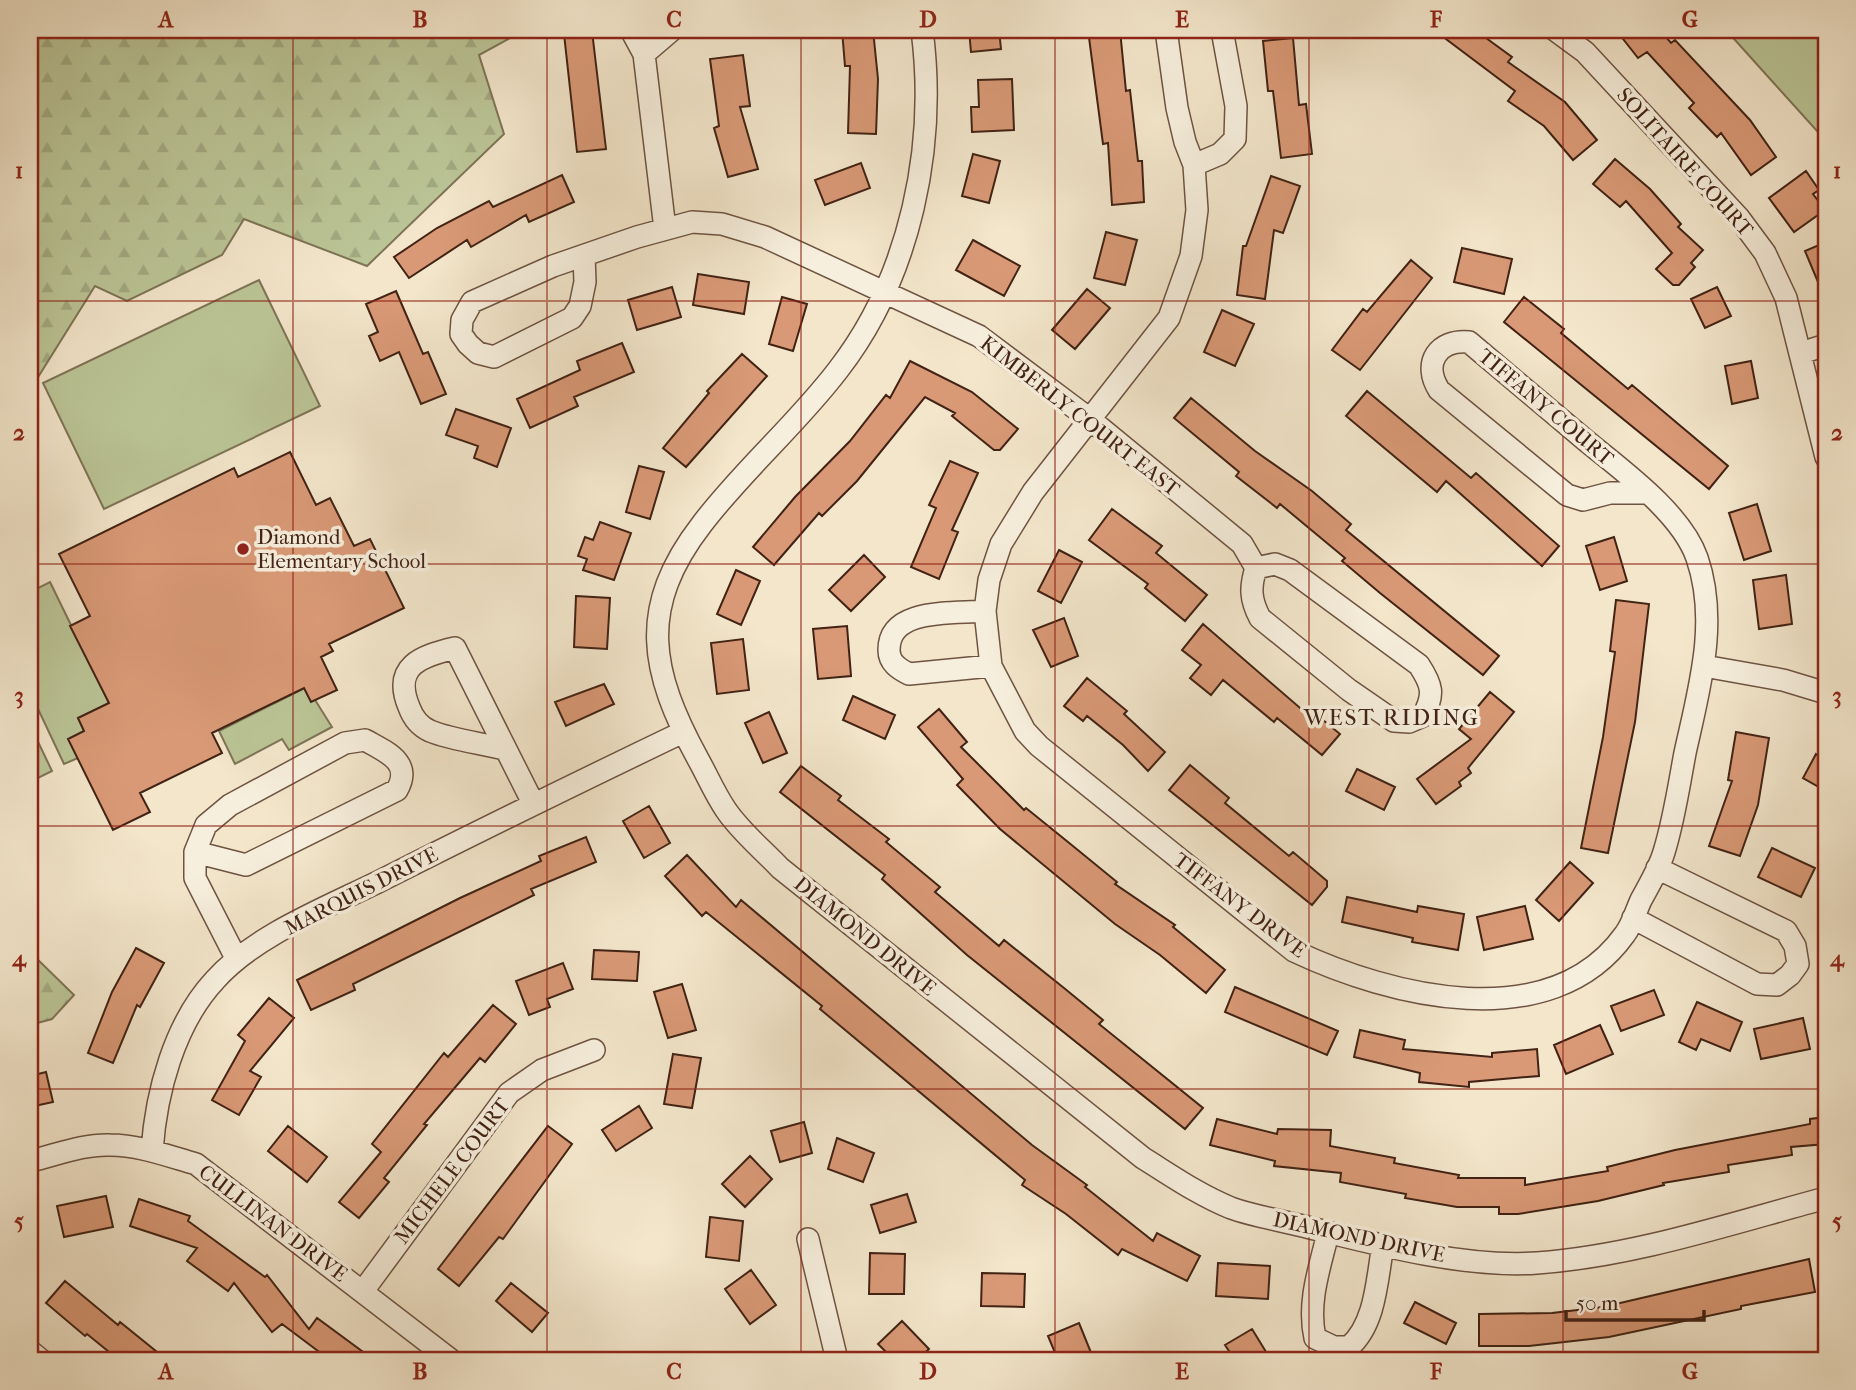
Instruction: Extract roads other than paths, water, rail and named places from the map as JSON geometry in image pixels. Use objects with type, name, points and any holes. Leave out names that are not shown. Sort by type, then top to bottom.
[{"type":"street","points":[[631,30],[644,54],[665,229]]},
{"type":"street","points":[[644,54],[672,30]]},
{"type":"street","name":"DIAMOND DRIVE","points":[[922,30],[927,69],[928,120],[917,190],[885,290],[839,370],[702,524],[674,566],[659,607],[658,647],[663,686],[683,732],[727,811],[780,868],[1143,1158],[1192,1189],[1232,1208],[1328,1233],[1471,1261],[1536,1263],[1600,1255],[1733,1224],[1826,1198]]},
{"type":"street","name":"TIFFANY DRIVE","points":[[1166,30],[1177,108],[1194,165],[1197,210],[1191,256],[1169,318],[1032,492],[1001,544],[989,580],[985,611],[991,666],[1025,731],[1039,746],[1294,951],[1338,972],[1457,1000],[1515,999],[1558,985],[1590,968],[1625,934],[1664,853],[1704,666]]},
{"type":"street","points":[[1194,165],[1220,154],[1235,139],[1236,106],[1222,30]]},
{"type":"street","name":"SOLITAIRE COURT","points":[[1555,30],[1585,52],[1739,218],[1765,253],[1786,299],[1826,457]]},
{"type":"street","name":"KIMBERLY COURT EAST","points":[[584,256],[585,282],[580,306],[572,318],[494,357],[478,353],[461,334],[462,320],[472,302],[553,266],[665,229],[692,222],[722,224],[765,237],[885,290],[979,336],[1091,420],[1242,544],[1256,568]]},
{"type":"street","name":"TIFFANY COURT","points":[[1647,493],[1611,493],[1583,500],[1566,495],[1439,390],[1431,378],[1430,363],[1438,350],[1454,341],[1469,342],[1647,493],[1684,533],[1697,556],[1707,626],[1704,666]]},
{"type":"street","points":[[1801,353],[1826,345]]},
{"type":"street","points":[[1275,564],[1290,570],[1419,665],[1428,679],[1432,699],[1423,716],[1409,722],[1394,721],[1349,690],[1260,618],[1252,603],[1250,586],[1256,568],[1275,564]]},
{"type":"street","points":[[985,611],[911,619],[895,626],[889,640],[889,656],[897,668],[909,674],[991,666]]},
{"type":"street","points":[[504,749],[430,731],[414,720],[404,696],[402,680],[412,666],[426,655],[455,648],[533,803]]},
{"type":"street","points":[[1704,666],[1783,680],[1826,693]]},
{"type":"street","name":"MARQUIS DRIVE","points":[[152,1152],[154,1115],[176,1045],[194,1008],[236,958],[315,913],[533,803],[683,732]]},
{"type":"street","points":[[195,852],[246,865],[397,790],[402,781],[402,768],[398,760],[365,740],[345,743],[230,804],[206,825],[195,852],[195,878],[236,958]]},
{"type":"street","points":[[1633,918],[1757,984],[1777,985],[1790,975],[1798,964],[1795,946],[1786,931],[1657,868]]},
{"type":"street","name":"MICHELE COURT","points":[[363,1291],[509,1093],[542,1070],[594,1050]]},
{"type":"street","name":"CULLINAN DRIVE","points":[[30,1161],[86,1147],[111,1144],[196,1164],[452,1360]]},
{"type":"street","points":[[1328,1233],[1312,1302],[1312,1324],[1315,1338],[1334,1348],[1349,1347],[1359,1339],[1367,1321],[1383,1244]]},
{"type":"street","points":[[808,1239],[837,1360]]},
{"type":"street","points":[[30,1351],[41,1360]]},
{"type":"place","name":"Diamond Elementary School","points":[[243,549]]},
{"type":"district","name":"WEST RIDING","points":[[1392,717]]}]
